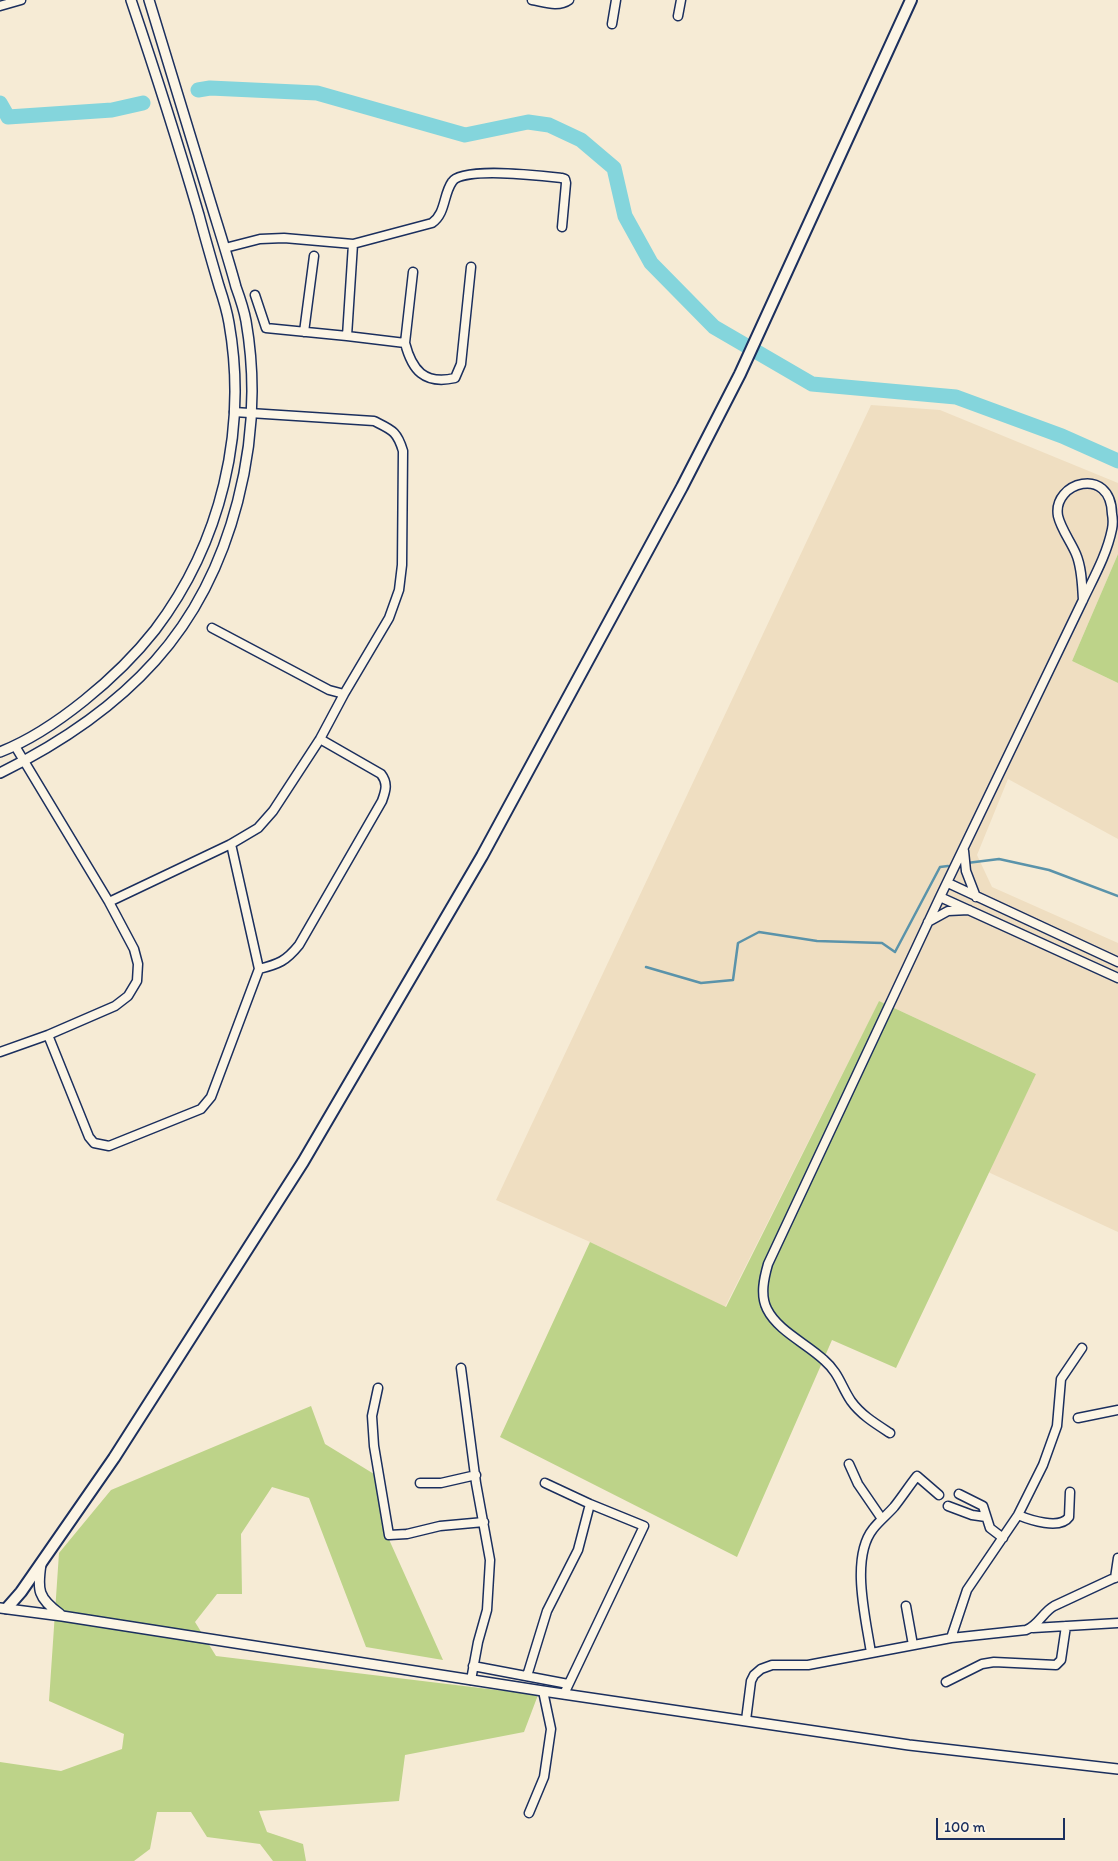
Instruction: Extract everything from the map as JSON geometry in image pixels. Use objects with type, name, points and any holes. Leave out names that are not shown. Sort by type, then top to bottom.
[{"type":"main road","points":[[4,1608],[21,1592],[114,1458],[313,1145],[482,856],[682,487],[740,374],[911,0]]},
{"type":"street","points":[[0,6],[21,0]]},
{"type":"street","points":[[0,752],[15,746],[54,722],[103,685],[142,646],[170,609],[194,569],[219,506],[229,464],[234,412],[234,356],[229,320],[177,138],[131,0]]},
{"type":"street","points":[[0,773],[23,762],[66,736],[114,701],[156,661],[186,620],[210,577],[236,511],[245,468],[252,387],[246,320],[149,0]]},
{"type":"street","points":[[532,0],[556,5],[569,0]]},
{"type":"street","points":[[612,24],[616,0]]},
{"type":"street","points":[[678,16],[681,0]]},
{"type":"street","points":[[225,248],[260,239],[284,238],[353,244],[432,223],[441,214],[451,182],[459,176],[509,172],[565,179],[562,227]]},
{"type":"street","points":[[347,336],[353,244]]},
{"type":"street","points":[[304,332],[314,256]]},
{"type":"street","points":[[413,272],[404,343],[409,359],[418,373],[431,378],[445,380],[455,378],[461,364],[471,267]]},
{"type":"street","points":[[255,295],[266,328],[404,343]]},
{"type":"street","points":[[109,902],[231,844],[258,828],[273,811],[320,739],[389,618],[399,590],[402,565],[403,451],[398,437],[374,421],[234,412]]},
{"type":"street","points":[[890,1433],[866,1416],[851,1401],[838,1375],[824,1360],[777,1322],[766,1308],[763,1278],[928,922],[948,883],[964,848],[1083,600],[1102,560],[1113,528],[1112,501],[1104,489],[1080,483],[1065,493],[1059,503],[1058,516],[1077,556],[1083,600]]},
{"type":"street","points":[[212,628],[330,690],[344,694]]},
{"type":"street","points":[[259,969],[278,965],[288,958],[299,945],[386,791],[386,781],[381,774],[320,739]]},
{"type":"street","points":[[0,1052],[48,1035],[115,1006],[128,996],[136,980],[138,964],[134,949],[109,902],[15,746]]},
{"type":"street","points":[[48,1035],[89,1137],[94,1143],[109,1146],[201,1109],[207,1104],[259,969],[231,844]]},
{"type":"street","points":[[964,848],[966,871],[976,897]]},
{"type":"street","points":[[948,883],[1118,962]]},
{"type":"street","points":[[940,897],[1118,978]]},
{"type":"street","points":[[928,922],[948,911],[970,910]]},
{"type":"street","points":[[951,1638],[967,1590],[1018,1515],[1043,1465],[1057,1426],[1061,1379],[1082,1348]]},
{"type":"street","points":[[461,1368],[490,1560],[487,1610],[470,1680]]},
{"type":"street","points":[[378,1388],[372,1416],[374,1446],[389,1535],[407,1534],[440,1526],[484,1522]]},
{"type":"street","points":[[1078,1418],[1118,1410]]},
{"type":"street","points":[[849,1464],[858,1484],[882,1519]]},
{"type":"street","points":[[420,1484],[442,1483],[476,1475]]},
{"type":"street","points":[[871,1653],[860,1566],[861,1553],[865,1543],[872,1530],[895,1506],[917,1476],[939,1495]]},
{"type":"street","points":[[545,1483],[644,1526],[564,1694]]},
{"type":"street","points":[[1018,1515],[1038,1522],[1064,1522],[1069,1518],[1070,1492]]},
{"type":"street","points":[[959,1494],[983,1506],[990,1528],[1003,1538]]},
{"type":"street","points":[[528,1676],[547,1611],[578,1550],[590,1504]]},
{"type":"street","points":[[948,1506],[972,1515],[986,1517]]},
{"type":"street","points":[[1033,1628],[1047,1611],[1054,1606],[1117,1578],[1118,1558]]},
{"type":"street","points":[[41,1564],[38,1587],[40,1595],[44,1602],[62,1616]]},
{"type":"street","points":[[906,1606],[913,1645]]},
{"type":"street","points":[[4,1608],[470,1680],[909,1744],[1118,1769]]},
{"type":"street","points":[[746,1720],[751,1681],[754,1675],[772,1665],[808,1666],[951,1638],[1033,1628],[1118,1623]]},
{"type":"street","points":[[946,1682],[982,1664],[994,1662],[1056,1665],[1061,1660],[1066,1626]]},
{"type":"street","points":[[473,1666],[568,1684]]},
{"type":"street","points":[[529,1813],[544,1776],[551,1729],[539,1690],[538,1678]]},
{"type":"shaded area","points":[[871,405],[940,410],[1118,483],[1118,554],[1072,661],[1118,683],[1118,839],[1008,779],[977,855],[992,887],[1118,943],[1118,1232],[988,1172],[1036,1074],[879,1001],[725,1307],[590,1242],[496,1200]]},
{"type":"green space","points":[[1118,554],[1118,683],[1072,661]]},
{"type":"green space","points":[[879,1001],[1036,1074],[896,1368],[832,1340],[737,1557],[500,1437],[590,1242],[726,1307]]},
{"type":"green space","points":[[311,1406],[325,1444],[374,1474],[387,1535],[443,1660],[366,1647],[309,1498],[272,1487],[241,1534],[242,1594],[217,1594],[195,1622],[216,1656],[538,1695],[524,1732],[405,1755],[399,1801],[259,1811],[267,1832],[303,1844],[306,1861],[273,1861],[260,1844],[207,1837],[191,1812],[157,1812],[150,1849],[134,1861],[0,1861],[0,1762],[61,1771],[122,1749],[124,1734],[49,1701],[59,1553],[111,1490]]},
{"type":"waterway","points":[[198,90],[210,88],[317,93],[465,135],[528,122],[549,125],[581,140],[614,168],[625,216],[651,263],[714,327],[812,384],[956,397],[1062,436],[1118,461]]},
{"type":"waterway","points":[[0,103],[8,117],[112,110],[143,103]]},
{"type":"waterway","points":[[967,863],[999,859],[1049,870],[1118,896]]},
{"type":"waterway","points":[[646,967],[701,983],[733,980],[738,943],[759,932],[817,941],[882,943],[895,952],[940,867],[948,866]]}]
